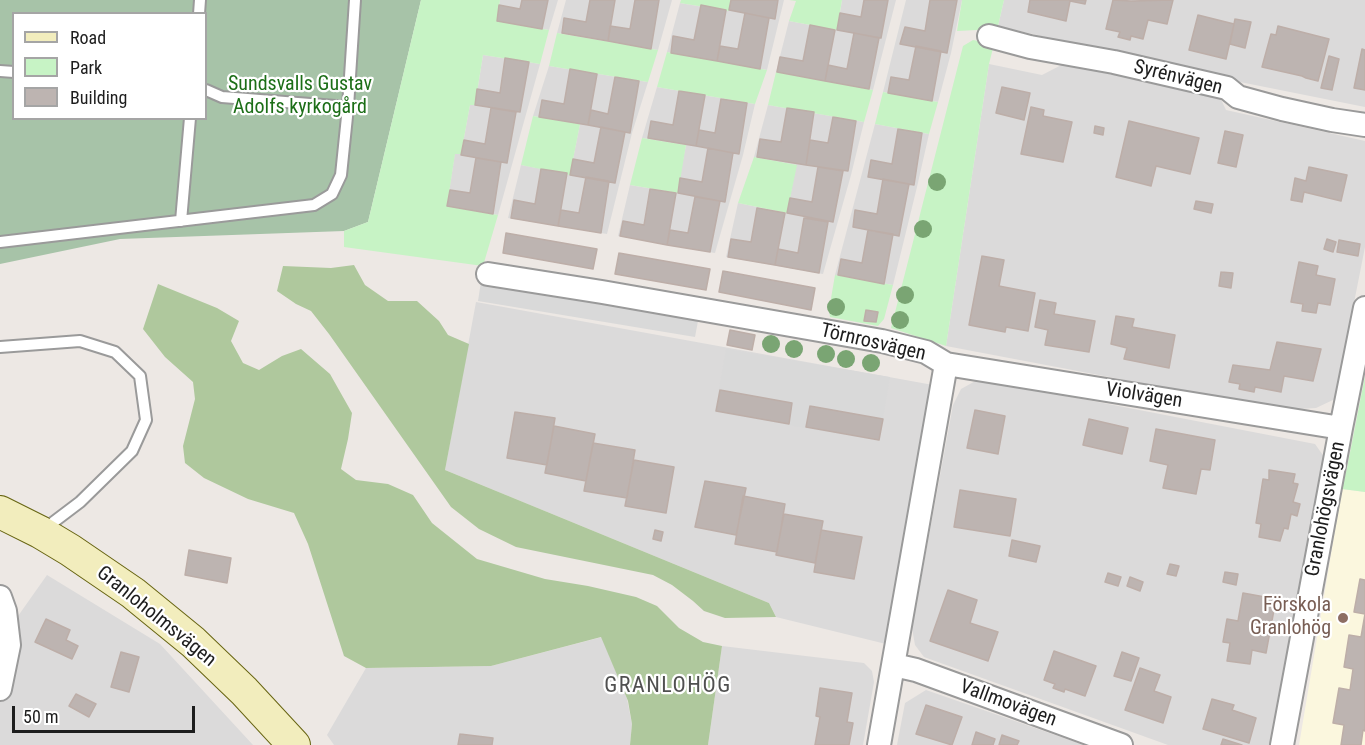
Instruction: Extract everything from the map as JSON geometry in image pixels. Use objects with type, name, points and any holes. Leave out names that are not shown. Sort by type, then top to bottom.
[{"type":"street","name":"Syrénvägen","points":[[989,36],[1030,47],[1114,62],[1227,88],[1238,97],[1282,109],[1365,125]]},
{"type":"street","name":"Törnrosvägen","points":[[488,274],[882,341],[926,352],[946,364],[879,745]]},
{"type":"street","name":"Granlohögsvägen","points":[[1282,745],[1365,308]]},
{"type":"street","name":"Violvägen","points":[[946,364],[1341,428]]},
{"type":"street","name":"Granloholmsvägen","points":[[0,512],[70,550],[133,593],[193,642],[244,691],[294,745]]},
{"type":"street","points":[[0,597],[5,611],[9,645],[0,689]]},
{"type":"street","name":"Vallmovägen","points":[[894,665],[916,670],[1121,745]]},
{"type":"lane","points":[[0,242],[314,205],[332,194],[341,175],[355,0]]},
{"type":"lane","points":[[207,90],[222,97],[348,107]]},
{"type":"lane","points":[[182,221],[190,120]]},
{"type":"lane","points":[[0,347],[80,341],[115,352],[140,376],[146,420],[132,452],[80,502],[40,532]]},
{"type":"shaded area","points":[[500,0],[558,0],[549,30],[497,21]]},
{"type":"shaded area","points":[[566,0],[672,0],[658,50],[557,33]]},
{"type":"shaded area","points":[[731,0],[784,0],[767,70],[667,52],[680,3],[728,11]]},
{"type":"shaded area","points":[[842,0],[896,0],[873,90],[776,72],[789,21],[837,30]]},
{"type":"shaded area","points":[[906,0],[962,0],[938,102],[883,92]]},
{"type":"shaded area","points":[[1004,0],[1365,0],[1365,107],[1240,82],[998,26]]},
{"type":"shaded area","points":[[483,55],[540,64],[498,215],[447,206],[455,153],[461,154],[470,105],[475,105]]},
{"type":"shaded area","points":[[1073,59],[1216,89],[1226,110],[1365,141],[1365,247],[1335,399],[1316,408],[1283,410],[946,346],[989,64],[1042,75]]},
{"type":"shaded area","points":[[549,66],[648,82],[632,133],[607,234],[508,218],[521,165],[570,174],[580,124],[533,116]]},
{"type":"shaded area","points":[[657,87],[755,104],[715,253],[618,236],[630,185],[676,193],[686,145],[642,138]]},
{"type":"shaded area","points":[[768,105],[864,122],[823,274],[726,257],[738,203],[787,213],[796,165],[754,157]]},
{"type":"shaded area","points":[[875,124],[929,134],[893,285],[835,275]]},
{"type":"shaded area","points":[[483,269],[701,305],[695,337],[478,301]]},
{"type":"shaded area","points":[[476,302],[933,385],[886,644],[776,617],[769,603],[445,470]]},
{"type":"shaded area","points":[[726,349],[890,377],[879,441],[715,412]]},
{"type":"shaded area","points":[[979,379],[1315,444],[1325,458],[1275,745],[1168,745],[924,657],[915,645],[912,628],[953,405],[961,389]]},
{"type":"shaded area","name":"Förskola Granlohög","points":[[1342,489],[1365,492],[1365,745],[1299,745]]},
{"type":"shaded area","points":[[47,575],[160,644],[253,745],[0,745],[0,631],[6,633]]},
{"type":"shaded area","points":[[602,637],[627,699],[632,724],[630,745],[334,745],[327,735],[366,668],[491,666]]},
{"type":"shaded area","points":[[722,646],[864,663],[872,671],[874,682],[863,745],[708,745]]},
{"type":"shaded area","points":[[926,690],[1084,745],[897,745],[905,703]]},
{"type":"green space","name":"Sundsvalls Gustav Adolfs kyrkogård","points":[[0,0],[421,0],[368,222],[344,231],[120,239],[0,264]]},
{"type":"green space","points":[[421,0],[500,0],[497,21],[549,30],[540,64],[483,55],[475,105],[470,105],[461,154],[455,154],[447,206],[498,215],[483,266],[344,247],[344,231],[368,222]]},
{"type":"green space","points":[[681,0],[731,0],[729,11],[680,3]]},
{"type":"green space","points":[[789,0],[842,0],[837,30],[789,21],[796,1]]},
{"type":"green space","points":[[962,0],[1004,0],[998,26],[957,31]]},
{"type":"green space","points":[[557,33],[658,50],[648,82],[549,66]]},
{"type":"green space","points":[[973,40],[994,44],[946,346],[891,328],[963,46]]},
{"type":"green space","points":[[667,52],[767,70],[755,104],[657,87]]},
{"type":"green space","points":[[776,72],[873,90],[864,122],[768,105]]},
{"type":"green space","points":[[883,92],[938,102],[929,134],[875,124]]},
{"type":"green space","points":[[533,116],[580,124],[570,175],[521,165]]},
{"type":"green space","points":[[642,138],[686,145],[678,193],[630,185]]},
{"type":"green space","points":[[754,157],[797,165],[787,213],[738,203]]},
{"type":"green space","points":[[354,265],[365,285],[388,301],[417,301],[439,321],[448,335],[469,344],[445,470],[769,603],[776,617],[725,618],[704,611],[672,585],[653,575],[516,547],[479,529],[451,507],[311,311],[277,291],[283,266],[331,268]]},
{"type":"green space","points":[[835,275],[893,285],[884,319],[878,326],[830,317],[829,310]]},
{"type":"green space","points":[[158,284],[217,308],[239,321],[231,341],[243,363],[259,370],[282,356],[301,349],[330,374],[352,413],[341,469],[356,480],[388,484],[413,495],[432,523],[477,559],[545,579],[636,597],[657,606],[679,628],[703,642],[722,646],[708,745],[630,745],[632,724],[628,701],[601,637],[491,666],[366,668],[344,656],[308,544],[294,513],[248,499],[204,478],[185,463],[183,446],[195,399],[193,382],[165,357],[143,329]]},
{"type":"green space","points":[[1365,376],[1365,492],[1342,489]]},
{"type":"building","points":[[522,0],[548,0],[542,29],[497,21],[499,5],[520,9]]},
{"type":"building","points":[[590,0],[615,0],[608,41],[562,33],[564,18],[586,22]]},
{"type":"building","points":[[635,0],[659,0],[651,49],[608,41],[610,26],[630,29]]},
{"type":"building","points":[[731,0],[778,0],[775,19],[729,10]]},
{"type":"building","points":[[864,0],[888,0],[881,38],[837,30],[840,13],[861,17]]},
{"type":"building","points":[[930,0],[957,0],[947,53],[900,44],[905,27],[925,31]]},
{"type":"building","points":[[1030,0],[1086,0],[1085,4],[1070,1],[1066,21],[1028,12]]},
{"type":"building","points":[[1113,0],[1173,0],[1167,24],[1148,20],[1143,39],[1131,36],[1130,40],[1118,37],[1120,32],[1106,29]]},
{"type":"building","points":[[701,5],[726,10],[717,61],[671,53],[673,36],[694,40]]},
{"type":"building","points":[[745,13],[769,18],[760,69],[717,61],[720,46],[738,49]]},
{"type":"building","points":[[1198,15],[1234,24],[1226,59],[1189,50]]},
{"type":"building","points":[[1235,19],[1251,22],[1245,48],[1230,44]]},
{"type":"building","points":[[810,25],[835,30],[825,81],[777,72],[780,57],[803,61]]},
{"type":"building","points":[[1278,26],[1329,39],[1318,81],[1262,67],[1271,34],[1276,35]]},
{"type":"building","points":[[854,33],[879,38],[869,89],[825,81],[828,65],[847,69]]},
{"type":"building","points":[[916,46],[941,51],[932,101],[888,93],[891,77],[909,80]]},
{"type":"building","points":[[1362,49],[1365,50],[1365,90],[1354,88]]},
{"type":"building","points":[[1329,56],[1339,59],[1332,90],[1321,88]]},
{"type":"building","points":[[505,58],[529,62],[520,112],[475,105],[477,89],[500,93]]},
{"type":"building","points":[[570,69],[597,74],[588,125],[539,117],[542,100],[564,104]]},
{"type":"building","points":[[615,77],[639,81],[630,133],[588,125],[591,110],[608,114]]},
{"type":"building","points":[[1002,87],[1030,93],[1024,120],[996,113]]},
{"type":"building","points":[[679,91],[705,95],[696,146],[648,138],[651,121],[673,125]]},
{"type":"building","points":[[721,99],[747,103],[739,154],[696,146],[699,130],[715,133]]},
{"type":"building","points":[[1031,107],[1044,110],[1043,116],[1072,122],[1063,162],[1021,154]]},
{"type":"building","points":[[491,108],[516,112],[507,163],[461,155],[464,140],[485,144]]},
{"type":"building","points":[[787,108],[814,112],[806,165],[757,157],[760,139],[781,142]]},
{"type":"building","points":[[833,117],[856,121],[848,171],[806,165],[810,140],[828,143]]},
{"type":"building","points":[[1129,121],[1199,138],[1190,174],[1156,166],[1151,186],[1116,177]]},
{"type":"building","points":[[1095,126],[1104,128],[1103,135],[1094,133]]},
{"type":"building","points":[[601,127],[625,132],[615,183],[570,175],[573,159],[594,163]]},
{"type":"building","points":[[898,129],[922,133],[914,185],[868,177],[871,160],[892,164]]},
{"type":"building","points":[[1225,131],[1243,135],[1236,167],[1218,163]]},
{"type":"building","points":[[708,148],[733,153],[725,202],[678,193],[680,178],[702,182]]},
{"type":"building","points":[[476,158],[501,162],[493,214],[447,206],[450,190],[470,193]]},
{"type":"building","points":[[818,167],[843,171],[833,222],[787,213],[790,198],[812,202]]},
{"type":"building","points":[[1309,167],[1347,175],[1341,201],[1304,192],[1302,202],[1291,200],[1295,178],[1306,181]]},
{"type":"building","points":[[541,169],[567,173],[558,226],[511,218],[514,200],[535,204]]},
{"type":"building","points":[[586,177],[609,181],[601,233],[558,226],[561,210],[579,213]]},
{"type":"building","points":[[883,179],[909,184],[899,236],[853,227],[855,210],[877,214]]},
{"type":"building","points":[[650,189],[676,193],[667,245],[620,236],[623,221],[644,225]]},
{"type":"building","points":[[695,197],[720,201],[710,252],[667,245],[670,230],[688,233]]},
{"type":"building","points":[[1196,201],[1213,204],[1211,213],[1194,209]]},
{"type":"building","points":[[757,208],[785,213],[775,265],[728,257],[731,239],[751,242]]},
{"type":"building","points":[[804,218],[828,222],[819,273],[775,265],[778,249],[798,253]]},
{"type":"building","points":[[868,230],[893,234],[884,284],[838,275],[841,259],[862,263]]},
{"type":"building","points":[[506,233],[597,249],[593,269],[503,253]]},
{"type":"building","points":[[1327,239],[1336,242],[1333,252],[1324,249]]},
{"type":"building","points":[[1339,240],[1360,244],[1358,256],[1337,252]]},
{"type":"building","points":[[619,253],[710,269],[706,290],[615,274]]},
{"type":"building","points":[[982,256],[1004,260],[999,286],[1035,293],[1028,331],[1006,327],[1005,332],[969,325]]},
{"type":"building","points":[[1299,262],[1318,266],[1316,275],[1335,279],[1330,305],[1318,303],[1316,313],[1302,311],[1303,304],[1291,302]]},
{"type":"building","points":[[723,271],[815,288],[811,310],[719,292]]},
{"type":"building","points":[[1221,272],[1233,273],[1231,288],[1219,286]]},
{"type":"building","points":[[1040,300],[1056,303],[1054,314],[1095,321],[1089,352],[1045,345],[1048,330],[1035,327]]},
{"type":"building","points":[[866,310],[878,312],[876,322],[864,321]]},
{"type":"building","points":[[1116,316],[1134,319],[1132,327],[1175,335],[1169,368],[1124,359],[1127,348],[1111,344]]},
{"type":"building","points":[[730,330],[755,335],[752,350],[727,345]]},
{"type":"building","points":[[1277,342],[1321,349],[1313,381],[1284,376],[1281,392],[1255,387],[1254,392],[1239,389],[1240,384],[1229,382],[1233,365],[1270,370]]},
{"type":"building","points":[[720,390],[792,403],[789,424],[716,411]]},
{"type":"building","points":[[810,406],[883,419],[879,440],[806,427]]},
{"type":"building","points":[[975,410],[1005,416],[998,454],[967,448]]},
{"type":"building","points":[[515,412],[555,418],[547,465],[507,458]]},
{"type":"building","points":[[1089,419],[1128,428],[1122,454],[1083,445]]},
{"type":"building","points":[[554,426],[595,434],[586,481],[545,473]]},
{"type":"building","points":[[1156,429],[1215,440],[1210,470],[1201,469],[1196,494],[1163,488],[1168,465],[1150,461]]},
{"type":"building","points":[[593,443],[635,450],[627,498],[584,491]]},
{"type":"building","points":[[634,460],[674,467],[666,513],[625,506]]},
{"type":"building","points":[[1269,470],[1295,474],[1293,483],[1298,484],[1293,502],[1300,504],[1297,516],[1291,514],[1288,529],[1284,528],[1280,541],[1259,537],[1261,524],[1256,523],[1263,479],[1269,480]]},
{"type":"building","points":[[705,481],[746,488],[736,535],[695,527]]},
{"type":"building","points":[[960,490],[1016,499],[1010,536],[954,527]]},
{"type":"building","points":[[743,496],[785,504],[777,552],[735,544]]},
{"type":"building","points":[[784,514],[823,521],[815,563],[776,555]]},
{"type":"building","points":[[655,530],[663,532],[661,541],[653,539]]},
{"type":"building","points":[[821,530],[862,537],[854,579],[814,572]]},
{"type":"building","points":[[1012,540],[1040,546],[1036,562],[1009,556]]},
{"type":"building","points":[[189,550],[231,558],[227,583],[185,575]]},
{"type":"building","points":[[1170,564],[1179,566],[1176,576],[1167,574]]},
{"type":"building","points":[[1225,572],[1238,574],[1236,585],[1223,582]]},
{"type":"building","points":[[1108,573],[1121,577],[1118,586],[1105,582]]},
{"type":"building","points":[[1130,577],[1143,582],[1140,591],[1127,586]]},
{"type":"building","points":[[1360,579],[1365,580],[1365,614],[1354,612]]},
{"type":"building","points":[[948,590],[977,600],[970,623],[998,632],[988,661],[930,641]]},
{"type":"building","points":[[1243,593],[1276,599],[1266,653],[1252,650],[1250,664],[1227,661],[1230,643],[1223,642],[1227,619],[1238,621]]},
{"type":"building","points":[[1365,614],[1365,731],[1363,730],[1361,745],[1341,745],[1344,725],[1333,723],[1339,688],[1350,690],[1353,669],[1344,667],[1349,635],[1361,637]]},
{"type":"building","points":[[46,619],[70,630],[66,640],[78,646],[72,659],[35,642]]},
{"type":"building","points":[[1054,651],[1096,666],[1085,696],[1065,689],[1064,692],[1053,688],[1055,684],[1044,680]]},
{"type":"building","points":[[121,652],[139,657],[129,692],[111,687]]},
{"type":"building","points":[[1122,652],[1139,658],[1131,681],[1114,676]]},
{"type":"building","points":[[1140,668],[1160,675],[1154,691],[1171,697],[1163,723],[1125,710]]},
{"type":"building","points":[[820,688],[852,693],[847,722],[853,723],[849,745],[815,745],[820,717],[816,716]]},
{"type":"building","points":[[76,694],[96,704],[89,717],[69,706]]},
{"type":"building","points":[[1212,699],[1234,705],[1232,710],[1256,718],[1249,743],[1203,729]]},
{"type":"building","points":[[926,705],[962,717],[952,745],[916,734]]},
{"type":"building","points":[[976,732],[995,739],[993,745],[972,745]]},
{"type":"building","points":[[460,734],[493,738],[492,745],[458,745]]},
{"type":"building","points":[[1002,735],[1019,741],[1017,745],[999,745]]},
{"type":"building","points":[[1223,739],[1242,745],[1221,745]]},
{"type":"place","name":"Förskola Granlohög","points":[[1343,618]]},
{"type":"district","name":"GRANLOHÖG","points":[[668,686]]}]
